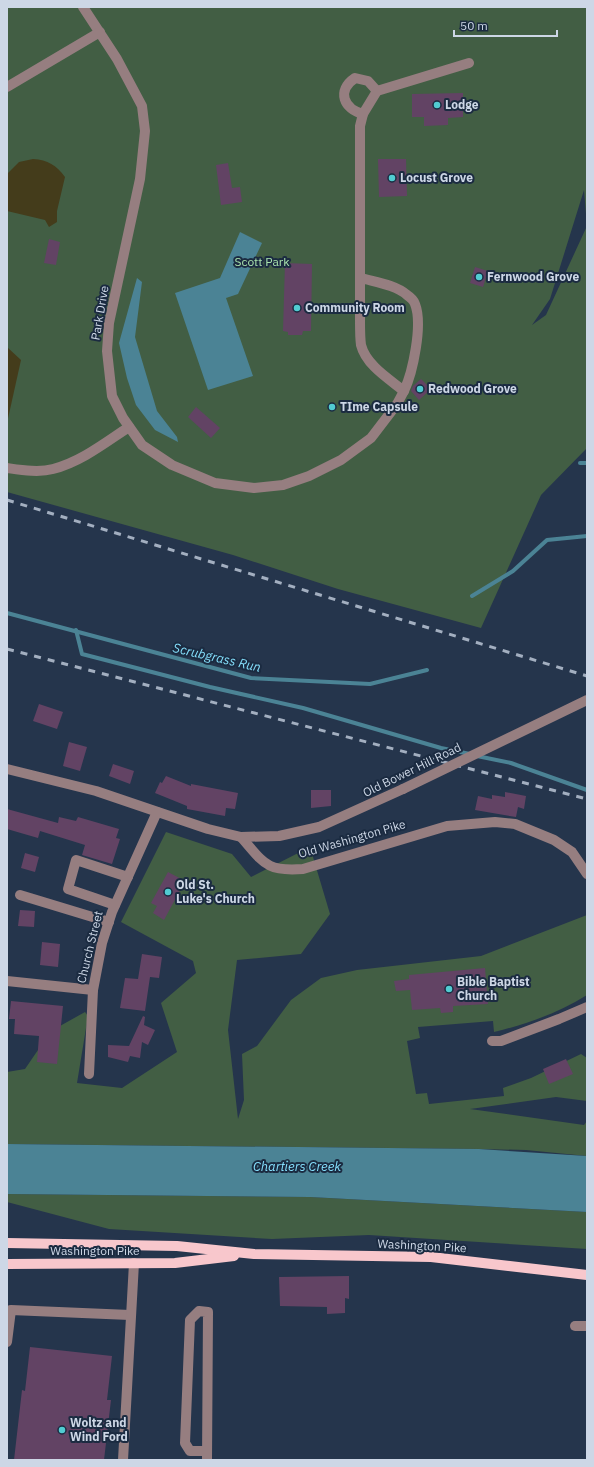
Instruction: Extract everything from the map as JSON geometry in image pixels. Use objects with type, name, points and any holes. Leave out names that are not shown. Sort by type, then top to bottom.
[{"type":"main road","name":"Washington Pike","points":[[7,1243],[177,1246],[254,1254],[431,1257],[587,1275]]},
{"type":"main road","name":"Washington Pike","points":[[7,1264],[175,1263],[254,1254]]},
{"type":"street","name":"Park Drive","points":[[83,7],[121,66],[142,106],[145,131],[140,179],[109,323],[107,351],[112,396],[129,427],[142,445],[172,465],[215,483],[254,488],[283,485],[309,476],[341,460],[371,438],[397,404],[408,381],[418,318],[415,302],[402,291],[361,278]]},
{"type":"street","points":[[7,87],[100,32]]},
{"type":"street","points":[[404,391],[378,369],[367,357],[362,346],[360,132],[363,114],[378,91],[470,63]]},
{"type":"street","points":[[363,114],[355,112],[347,105],[343,92],[347,84],[355,78],[368,81],[378,91]]},
{"type":"street","points":[[7,468],[53,469],[81,458],[129,427]]},
{"type":"street","name":"Old Bower Hill Road","points":[[241,837],[279,836],[319,828],[587,700]]},
{"type":"street","points":[[7,768],[96,791],[208,829],[241,837]]},
{"type":"street","name":"Church Street","points":[[89,1074],[93,990],[102,943],[115,905],[157,812]]},
{"type":"street","name":"Old Washington Pike","points":[[241,837],[263,862],[273,868],[284,870],[303,869],[447,826],[495,822],[515,824],[554,840],[572,852],[587,874]]},
{"type":"street","points":[[115,905],[68,889],[76,860],[128,877]]},
{"type":"street","points":[[20,895],[108,922]]},
{"type":"street","points":[[7,981],[93,990]]},
{"type":"street","points":[[492,1042],[559,1020],[587,1007]]},
{"type":"street","points":[[123,1460],[134,1263]]},
{"type":"street","points":[[7,1342],[11,1310],[130,1314]]},
{"type":"street","points":[[199,1311],[208,1312],[207,1456],[190,1451],[185,1443],[190,1320],[199,1311]]},
{"type":"street","points":[[576,1326],[587,1326]]},
{"type":"green space","name":"Scott Park","points":[[7,7],[587,7],[587,226],[587,448],[541,495],[481,628],[338,589],[233,555],[7,492]],"holes":[[[584,190],[587,226],[546,315],[532,325],[550,299]]]},
{"type":"green space","points":[[166,832],[232,854],[251,877],[310,847],[330,914],[301,954],[237,960],[228,1030],[238,1119],[244,1100],[242,1054],[257,1046],[291,1000],[321,978],[357,970],[481,956],[587,915],[587,995],[542,1017],[494,1032],[493,1021],[418,1027],[420,1038],[407,1041],[416,1094],[427,1093],[429,1104],[504,1096],[503,1088],[531,1078],[581,1054],[587,1058],[587,1101],[556,1097],[470,1109],[584,1125],[587,1121],[587,1156],[526,1150],[479,1149],[7,1144],[7,1072],[25,1069],[51,1031],[85,1012],[88,1016],[77,1083],[122,1088],[177,1052],[161,1003],[196,973],[193,961],[121,922]]},
{"type":"green space","points":[[7,1194],[310,1197],[587,1212],[587,1249],[369,1235],[272,1239],[109,1229],[7,1202]]},
{"type":"sand","points":[[33,159],[51,164],[65,177],[57,211],[57,222],[49,227],[45,220],[7,211],[7,174],[19,162]]},
{"type":"sand","points":[[7,347],[21,360],[7,423]]},
{"type":"water","points":[[240,232],[262,243],[238,294],[226,298],[253,376],[208,390],[175,293],[220,278]]},
{"type":"water","points":[[137,278],[142,282],[135,337],[157,411],[177,437],[178,442],[155,430],[136,405],[127,378],[119,343]]},
{"type":"water","name":"Chartiers Creek","points":[[7,1144],[479,1149],[587,1156],[587,1212],[310,1197],[7,1194]]},
{"type":"building","name":"Lodge","points":[[463,93],[463,117],[448,118],[448,125],[424,126],[424,117],[412,117],[412,94]]},
{"type":"building","name":"Locust Grove","points":[[378,159],[406,159],[407,196],[379,197]]},
{"type":"building","points":[[228,163],[232,188],[240,187],[242,202],[221,205],[216,165]]},
{"type":"building","points":[[49,239],[60,242],[56,265],[44,263]]},
{"type":"building","name":"Community Room","points":[[285,263],[312,264],[311,331],[303,331],[302,335],[288,335],[288,332],[283,331]]},
{"type":"building","name":"Fernwood Grove","points":[[475,267],[488,271],[483,287],[470,283]]},
{"type":"building","name":"Redwood Grove","points":[[421,379],[431,389],[419,400],[411,391],[413,386]]},
{"type":"building","points":[[196,407],[220,428],[211,438],[188,417]]},
{"type":"building","points":[[39,704],[63,712],[57,729],[33,721]]},
{"type":"building","points":[[69,742],[87,747],[80,771],[63,766]]},
{"type":"building","points":[[113,764],[134,771],[130,784],[109,776]]},
{"type":"building","points":[[166,776],[191,786],[191,784],[238,793],[235,809],[226,808],[225,816],[187,809],[187,806],[155,793],[160,782],[162,783]]},
{"type":"building","points":[[311,790],[331,790],[331,806],[311,808]]},
{"type":"building","points":[[505,792],[526,796],[524,809],[518,807],[516,817],[475,810],[478,796],[492,799],[492,795],[505,797]]},
{"type":"building","points":[[7,809],[58,823],[59,817],[76,821],[78,817],[119,829],[116,838],[120,839],[112,864],[82,855],[85,845],[40,831],[38,838],[7,829]]},
{"type":"building","points":[[25,853],[39,857],[35,872],[21,868]]},
{"type":"building","name":"Old St. Luke's Church","points":[[168,872],[185,881],[164,920],[153,913],[157,906],[151,903]]},
{"type":"building","points":[[20,910],[35,911],[34,927],[18,926]]},
{"type":"building","points":[[42,942],[60,944],[58,967],[40,965]]},
{"type":"building","points":[[142,954],[162,957],[159,978],[150,977],[145,1011],[120,1008],[125,978],[138,979]]},
{"type":"building","name":"Bible Baptist Church","points":[[485,968],[488,1004],[453,1006],[453,1012],[441,1013],[440,1008],[412,1010],[410,990],[396,991],[394,981],[409,979],[409,975]]},
{"type":"building","points":[[11,1001],[63,1006],[57,1064],[37,1062],[39,1036],[14,1034],[15,1019],[9,1019]]},
{"type":"building","points":[[143,1016],[145,1017],[144,1025],[155,1030],[148,1045],[142,1042],[140,1058],[130,1056],[128,1062],[108,1057],[108,1045],[129,1046]]},
{"type":"building","points":[[566,1059],[573,1074],[549,1084],[543,1069]]},
{"type":"building","points":[[349,1276],[349,1299],[345,1298],[345,1313],[327,1314],[327,1307],[280,1306],[279,1277]]},
{"type":"building","name":"Woltz and Wind Ford","points":[[30,1347],[112,1356],[107,1400],[111,1400],[104,1460],[14,1460],[22,1390],[25,1391]]},
{"type":"waterway","points":[[580,463],[587,463]]},
{"type":"waterway","name":"Scrubgrass Run","points":[[472,596],[513,571],[547,540],[587,536]]},
{"type":"waterway","name":"Scrubgrass Run","points":[[7,613],[251,678],[370,684],[427,670]]},
{"type":"waterway","points":[[76,630],[82,654],[210,687],[303,708],[441,748],[470,754]]},
{"type":"waterway","points":[[477,756],[511,763],[587,790]]},
{"type":"railway","points":[[7,500],[587,676]]},
{"type":"railway","points":[[7,649],[587,799]]},
{"type":"place","name":"Lodge","points":[[437,105]]},
{"type":"place","name":"Locust Grove","points":[[392,178]]},
{"type":"place","name":"Fernwood Grove","points":[[479,277]]},
{"type":"place","name":"Community Room","points":[[297,308]]},
{"type":"place","name":"Redwood Grove","points":[[420,389]]},
{"type":"place","name":"TIme Capsule","points":[[332,407]]},
{"type":"place","name":"Old St. Luke's Church","points":[[168,892]]},
{"type":"place","name":"Bible Baptist Church","points":[[449,989]]},
{"type":"place","name":"Woltz and Wind Ford","points":[[62,1430]]}]
